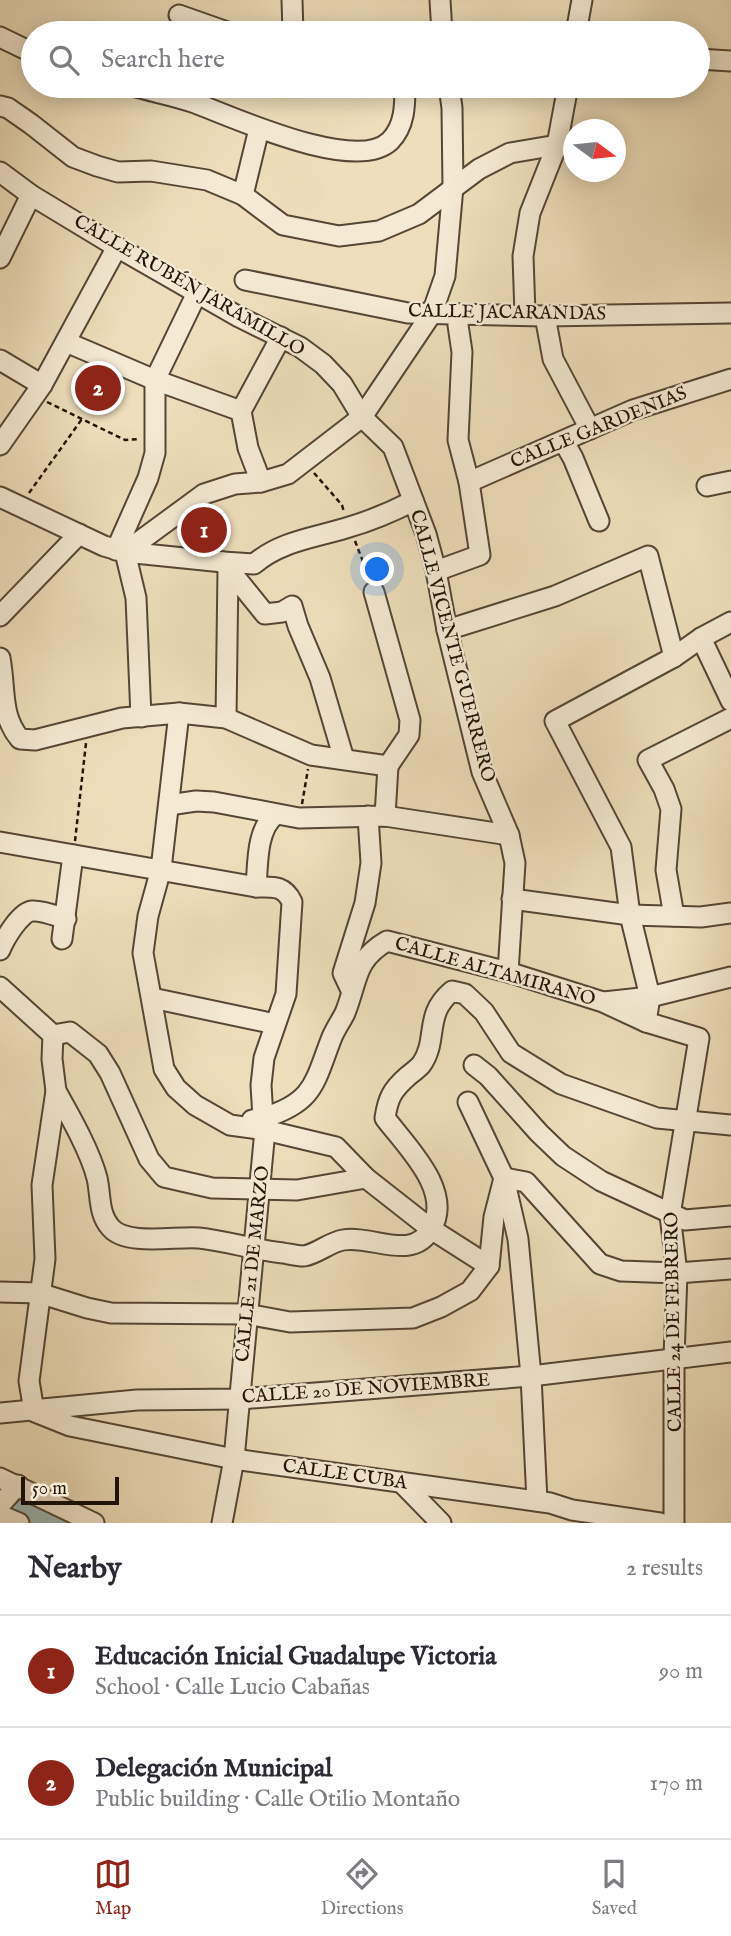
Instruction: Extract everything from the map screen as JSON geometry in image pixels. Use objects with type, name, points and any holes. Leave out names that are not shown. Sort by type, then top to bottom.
[{"type":"street","points":[[292,0],[293,21]]},
{"type":"street","points":[[440,0],[441,21]]},
{"type":"street","points":[[578,21],[582,0]]},
{"type":"street","points":[[179,15],[196,21]]},
{"type":"street","points":[[0,37],[21,47]]},
{"type":"street","points":[[710,60],[731,61]]},
{"type":"street","points":[[177,98],[300,142],[370,151],[391,140],[405,114],[405,98]]},
{"type":"street","points":[[120,551],[204,494],[235,484],[261,482],[288,474],[362,416],[432,313],[445,276],[453,187],[451,98]]},
{"type":"street","points":[[566,98],[557,145],[530,214],[523,256],[535,315],[553,359],[590,429]]},
{"type":"street","points":[[0,106],[8,108],[31,124],[73,157],[118,172],[151,171],[207,180],[243,195],[283,225],[339,236],[379,231],[419,214],[479,169],[510,153],[557,145]]},
{"type":"street","points":[[243,195],[259,129]]},
{"type":"street","name":"CALLE RUBÉN JARAMILLO","points":[[0,172],[117,247],[239,317],[300,347],[323,364],[342,384],[362,416]]},
{"type":"street","points":[[0,258],[32,195]]},
{"type":"street","points":[[0,444],[39,390],[117,247]]},
{"type":"street","name":"CALLE JACARANDAS","points":[[245,280],[408,313],[731,313]]},
{"type":"street","points":[[141,717],[136,598],[120,551],[155,453],[155,380],[197,293]]},
{"type":"street","points":[[436,571],[481,555],[469,482],[458,440],[462,352],[458,325],[460,314]]},
{"type":"street","points":[[261,482],[248,448],[241,411],[281,337]]},
{"type":"street","points":[[66,342],[155,380],[241,411]]},
{"type":"street","points":[[0,360],[39,390]]},
{"type":"street","name":"CALLE GARDENIAS","points":[[469,482],[677,394],[731,379]]},
{"type":"street","name":"CALLE VICENTE GUERRERO","points":[[362,416],[393,447],[413,500],[436,571],[447,630],[482,772],[509,835],[515,863],[508,972]]},
{"type":"street","points":[[564,442],[599,521]]},
{"type":"street","points":[[707,486],[731,481]]},
{"type":"street","points":[[0,498],[120,551],[226,566],[254,564],[269,551],[347,528],[413,500]]},
{"type":"street","points":[[0,616],[79,534]]},
{"type":"street","points":[[447,630],[555,596],[648,556],[674,657]]},
{"type":"street","points":[[226,566],[226,718]]},
{"type":"street","points":[[226,566],[265,614],[282,612],[292,606],[320,678],[344,759]]},
{"type":"street","points":[[351,990],[343,973],[365,903],[377,816],[388,766],[410,735],[410,720],[374,592]]},
{"type":"street","points":[[646,1021],[650,997],[630,915],[621,847],[555,722],[674,657],[731,622]]},
{"type":"street","points":[[701,638],[731,701]]},
{"type":"street","points":[[0,658],[4,676],[4,716],[9,728],[20,739],[35,740],[86,726],[179,713],[226,718],[311,755],[388,766]]},
{"type":"street","points":[[179,713],[161,869],[148,916],[143,953],[164,1069],[176,1088],[195,1105],[230,1125],[264,1124],[335,1147],[366,1178],[431,1229],[489,1266]]},
{"type":"street","points":[[674,916],[666,870],[671,809],[664,789],[648,760],[731,718]]},
{"type":"street","points":[[169,805],[196,801],[214,802],[299,818],[377,816],[509,835]]},
{"type":"street","points":[[0,842],[256,887],[259,849],[268,820],[275,815]]},
{"type":"street","points":[[62,939],[73,855]]},
{"type":"street","name":"CALLE 21 DE MARZO","points":[[222,1523],[234,1459],[246,1314],[261,1189],[264,1124],[261,1085],[264,1058],[286,994],[292,902],[287,892],[277,887],[256,887]]},
{"type":"street","points":[[512,899],[630,915],[701,917],[731,913]]},
{"type":"street","points":[[0,950],[13,927],[25,913],[41,912],[66,919]]},
{"type":"street","name":"CALLE ALTAMIRANO","points":[[264,1124],[287,1111],[317,1081],[363,961],[387,941],[508,972],[603,1002],[646,1021],[699,1038]]},
{"type":"street","points":[[603,1002],[650,997],[731,977]]},
{"type":"street","points":[[0,987],[62,1034],[98,1054],[149,1159],[164,1177],[212,1188],[261,1189],[297,1189],[366,1178]]},
{"type":"street","points":[[56,1091],[97,1177],[101,1210],[111,1228],[124,1237],[199,1238],[255,1250],[305,1256],[342,1240],[371,1240],[400,1247],[418,1244],[431,1229],[436,1216],[436,1191],[428,1175],[385,1118],[388,1098],[420,1066],[429,1049],[432,1024],[440,1001],[452,991],[465,994],[484,1012],[511,1053],[561,1084],[657,1118],[731,1125]]},
{"type":"street","points":[[152,998],[275,1024]]},
{"type":"street","points":[[34,1411],[29,1381],[45,1259],[42,1185],[56,1091],[52,1059],[62,1034]]},
{"type":"street","name":"CALLE 24 DE FEBRERO","points":[[674,1523],[677,1273],[670,1215],[699,1038]]},
{"type":"street","points":[[474,1065],[488,1076],[563,1156],[601,1181],[685,1220],[731,1216]]},
{"type":"street","points":[[468,1102],[504,1178],[518,1239],[545,1523]]},
{"type":"street","points":[[0,1292],[39,1293],[111,1313],[246,1314],[290,1322],[413,1318],[470,1291],[489,1266],[494,1217],[504,1178]]},
{"type":"street","points":[[504,1178],[526,1182],[600,1264],[621,1271],[677,1273],[731,1269]]},
{"type":"street","name":"CALLE 20 DE NOVIEMBRE","points":[[0,1413],[137,1400],[240,1399],[531,1376],[731,1353]]},
{"type":"street","name":"CALLE CUBA","points":[[34,1411],[70,1426],[234,1459],[544,1502],[572,1510],[660,1523]]},
{"type":"street","points":[[0,1505],[9,1482],[94,1523]]},
{"type":"street","points":[[402,1483],[441,1523]]},
{"type":"street","points":[[0,1515],[19,1523]]},
{"type":"path","points":[[39,390],[82,419],[125,440],[155,438]]},
{"type":"path","points":[[19,506],[82,419]]},
{"type":"path","points":[[73,855],[86,754],[86,726]]},
{"type":"path","points":[[299,818],[311,755]]},
{"type":"waterway","points":[[0,1497],[57,1523]]},
{"type":"place","name":"Delegación Municipal","points":[[98,388]]},
{"type":"place","name":"Educación Inicial Guadalupe Victoria","points":[[204,530]]}]
